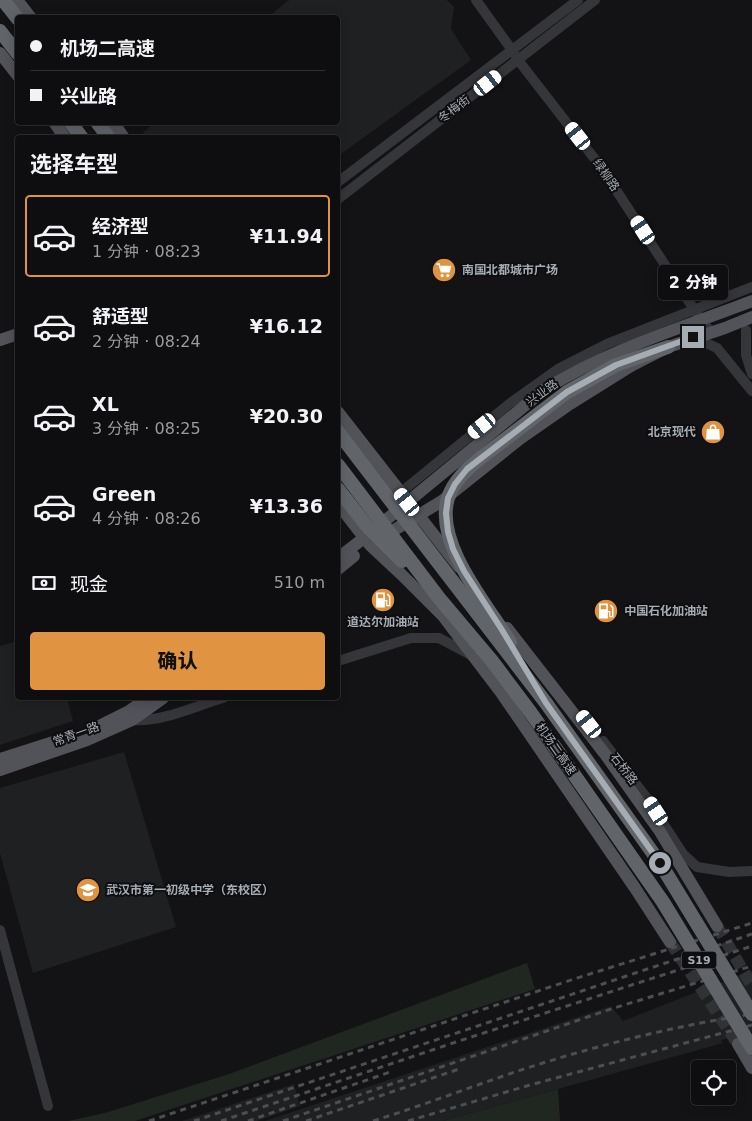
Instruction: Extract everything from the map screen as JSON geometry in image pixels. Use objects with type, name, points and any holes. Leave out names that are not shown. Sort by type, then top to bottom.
[{"type":"highway","points":[[3,0],[15,15]]},
{"type":"highway","points":[[0,31],[15,50]]},
{"type":"highway","points":[[546,703],[464,571],[453,549],[448,532],[446,513],[448,498],[455,484],[467,469],[567,392],[616,365],[668,347]]},
{"type":"highway","name":"机场二高速","points":[[340,435],[546,703],[660,863],[752,1014]]},
{"type":"highway","name":"机场二高速","points":[[340,469],[439,598],[492,661],[531,713],[644,873],[678,925],[752,1048]]},
{"type":"highway","points":[[340,492],[367,526],[439,598]]},
{"type":"main road","points":[[17,0],[29,15]]},
{"type":"main road","points":[[0,53],[15,72]]},
{"type":"main road","name":"兴业路","points":[[367,542],[403,497],[545,389],[575,370],[648,339],[752,301]]},
{"type":"main road","name":"兴业路","points":[[367,542],[418,516],[442,501],[521,438],[567,406],[631,366],[668,347],[752,317]]},
{"type":"main road","points":[[0,340],[15,335]]},
{"type":"main road","points":[[340,415],[604,754],[659,830],[717,926]]},
{"type":"main road","points":[[340,507],[367,542],[443,616],[502,694],[670,942]]},
{"type":"main road","points":[[340,557],[367,542]]},
{"type":"main road","points":[[340,567],[367,542]]},
{"type":"main road","name":"常青一路","points":[[0,759],[85,733],[129,711],[144,700]]},
{"type":"main road","name":"常青一路","points":[[0,770],[87,740],[132,720],[160,700]]},
{"type":"main road","points":[[738,1044],[752,1068]]},
{"type":"street","name":"绿柳路","points":[[476,0],[518,60],[602,167],[694,309],[711,332]]},
{"type":"street","name":"冬梅街","points":[[340,180],[578,0]]},
{"type":"street","name":"冬梅街","points":[[340,197],[595,0]]},
{"type":"street","points":[[403,497],[510,404],[558,369],[607,344],[752,287]]},
{"type":"street","points":[[725,328],[749,330],[746,355],[752,374]]},
{"type":"street","points":[[693,337],[717,348],[732,364],[752,391]]},
{"type":"street","points":[[340,660],[411,638],[439,638],[473,656]]},
{"type":"street","name":"石桥路","points":[[528,656],[541,664],[612,753],[646,797],[683,854],[697,867],[729,872],[752,871]]},
{"type":"street","name":"常青一路","points":[[132,720],[155,719],[217,700]]},
{"type":"street","points":[[0,930],[48,1106]]},
{"type":"shaded area","points":[[289,0],[447,0],[454,7],[451,29],[471,60],[340,155],[340,135],[142,134],[152,125],[340,125],[340,15],[270,15]]},
{"type":"shaded area","points":[[15,642],[15,700],[68,700],[73,721],[0,745],[0,646]]},
{"type":"shaded area","name":"武汉市第一初级中学（东校区）","points":[[124,752],[176,927],[33,973],[0,853],[0,788]]},
{"type":"shaded area","points":[[527,963],[535,989],[135,1121],[68,1121],[105,1113],[229,1074]]},
{"type":"shaded area","points":[[752,970],[752,1032],[721,1040],[723,1043],[443,1121],[265,1121],[611,1006],[623,1021]]},
{"type":"shaded area","points":[[294,1084],[300,1106],[257,1121],[182,1121]]},
{"type":"shaded area","points":[[558,1089],[560,1121],[443,1121]]},
{"type":"tunnel","points":[[717,926],[752,986]]},
{"type":"tunnel","points":[[670,942],[738,1044]]},
{"type":"railway","points":[[149,1121],[574,979],[752,923]]},
{"type":"railway","points":[[194,1121],[752,934]]},
{"type":"railway","points":[[221,1121],[752,946]]},
{"type":"railway","points":[[283,1121],[614,1008],[752,966]]},
{"type":"railway","points":[[373,1121],[524,1069],[580,1052],[666,1030],[752,1014]]},
{"type":"railway","points":[[408,1121],[530,1085],[752,1025]]},
{"type":"railway","points":[[306,1121],[462,1068]]},
{"type":"railway","points":[[248,1121],[393,1071]]},
{"type":"place","name":"南国北都城市广场","points":[[444,270]]},
{"type":"place","name":"北京现代","points":[[713,432]]},
{"type":"place","name":"道达尔加油站","points":[[383,600]]},
{"type":"place","name":"中国石化加油站","points":[[606,611]]},
{"type":"place","name":"武汉市第一初级中学（东校区）","points":[[88,890]]},
{"type":"route","points":[[660,863],[546,703],[464,571],[453,549],[448,532],[446,513],[448,498],[455,484],[467,469],[567,392],[616,365],[693,337]]}]
